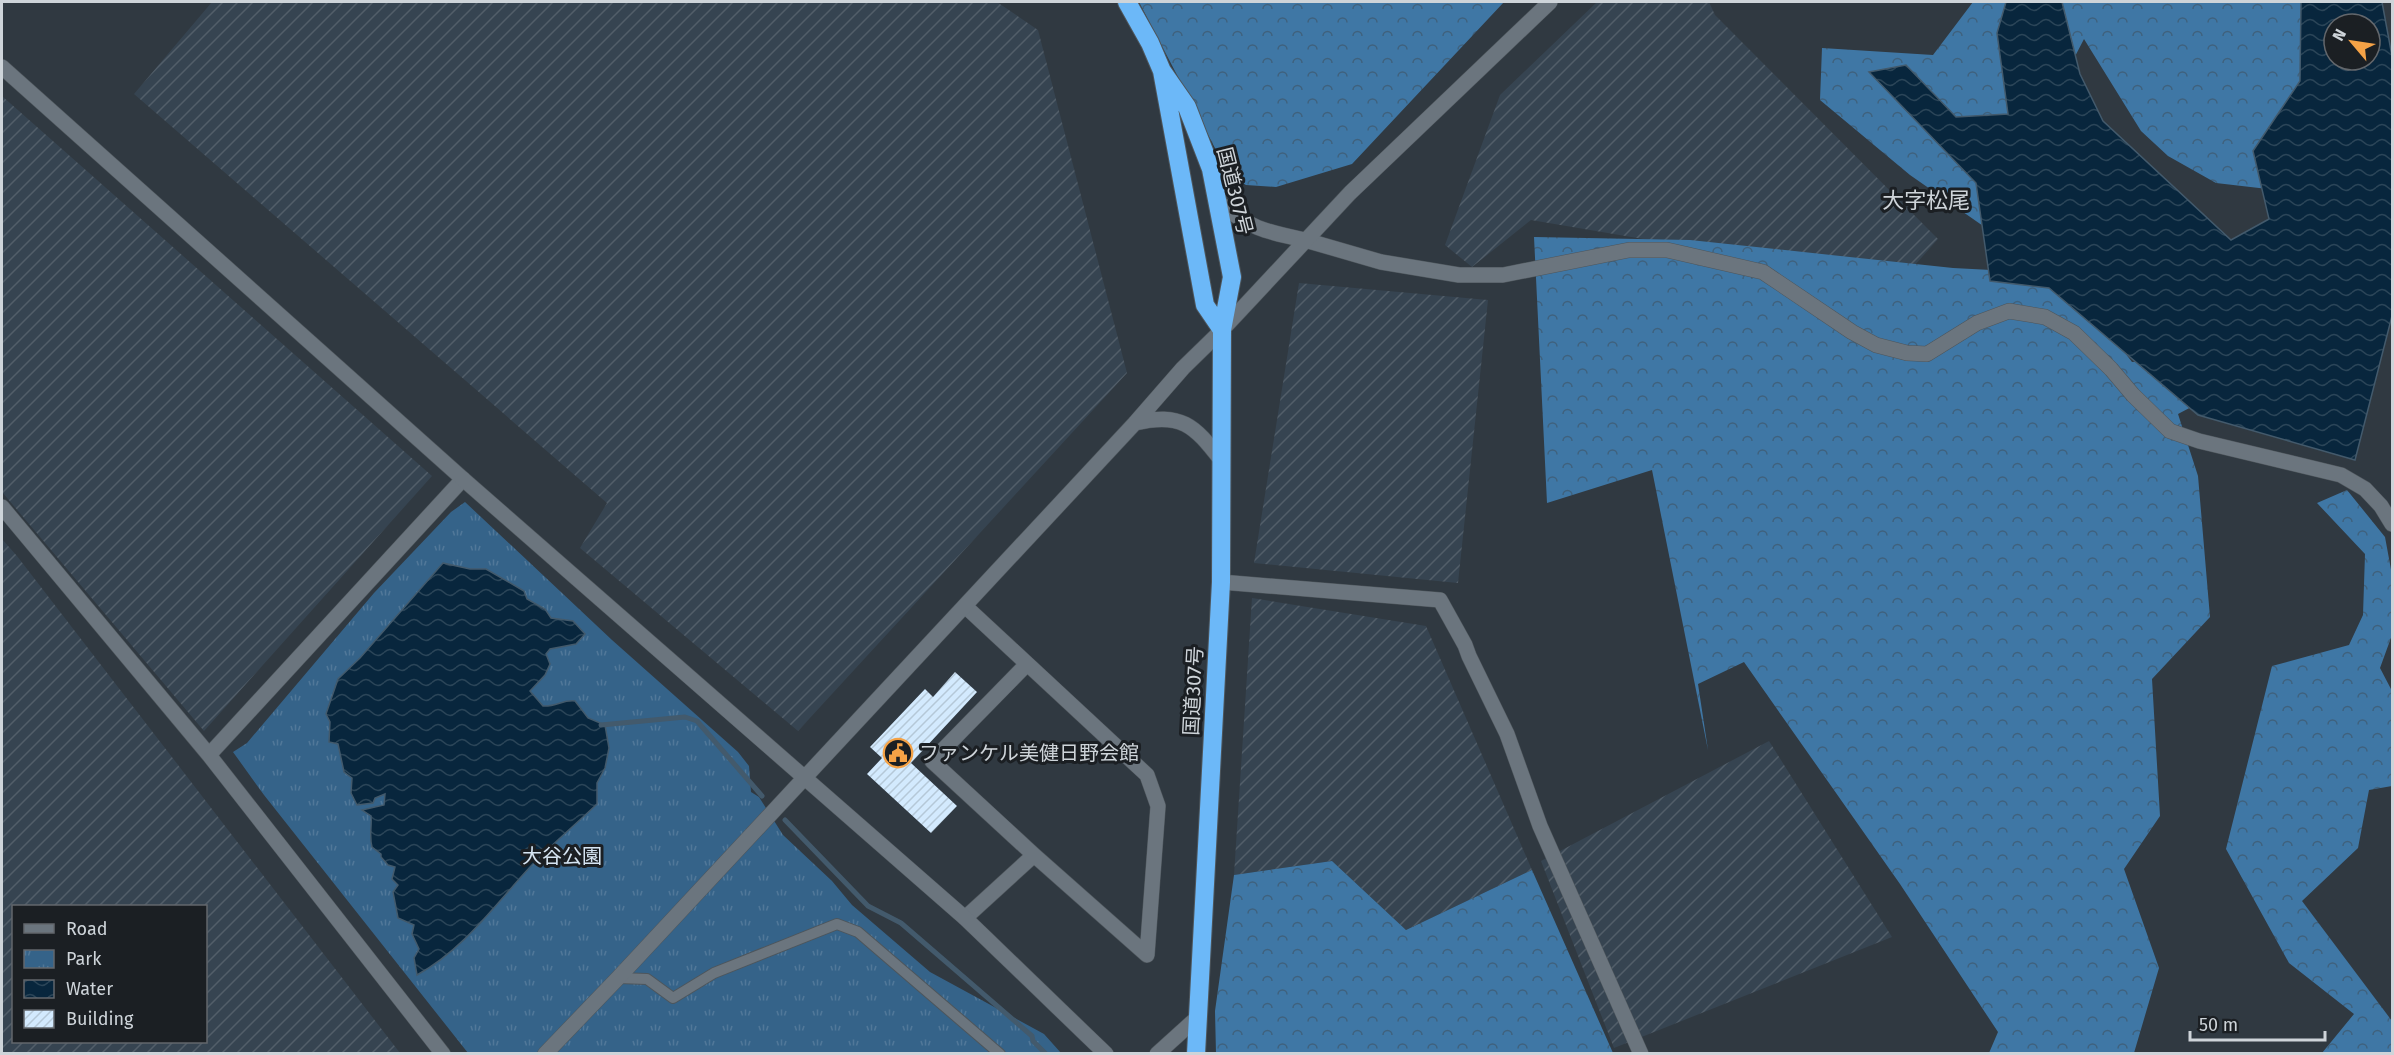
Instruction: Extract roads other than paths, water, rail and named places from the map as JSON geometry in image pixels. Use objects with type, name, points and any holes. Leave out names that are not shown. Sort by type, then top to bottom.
[{"type":"highway","name":"国道307号","points":[[1127,2],[1150,43],[1162,71],[1187,107],[1211,169],[1232,277],[1222,330],[1221,582],[1196,1053]]},
{"type":"highway","name":"国道307号","points":[[1162,71],[1205,305],[1222,330]]},
{"type":"street","points":[[545,1053],[618,978],[1135,423],[1183,368],[1222,330],[1305,240],[1350,193],[1550,2]]},
{"type":"street","points":[[2,68],[463,479],[965,918],[1106,1053]]},
{"type":"street","points":[[1217,201],[1237,219],[1263,231],[1305,240],[1381,262],[1459,275],[1503,275],[1629,250],[1667,250],[1763,272],[1851,332],[1876,345],[1907,353],[1927,354],[1977,323],[2009,311],[2045,317],[2074,333],[2169,431],[2199,441],[2341,475],[2365,489],[2381,506],[2392,524]]},
{"type":"street","points":[[1135,423],[1154,418],[1172,418],[1189,424],[1202,435],[1221,460]]},
{"type":"street","points":[[208,755],[463,479]]},
{"type":"street","points":[[2,507],[208,755],[443,1053]]},
{"type":"street","points":[[1221,582],[1440,600],[1465,645],[1507,734],[1540,826],[1641,1053]]},
{"type":"street","points":[[964,606],[1027,664],[1147,775],[1158,806],[1147,955],[932,761],[1027,664]]},
{"type":"street","points":[[965,918],[1034,855]]},
{"type":"street","points":[[1156,1053],[1199,1016]]},
{"type":"lane","points":[[618,978],[647,979],[673,998],[714,973],[837,924],[858,932],[1000,1053]]},
{"type":"water","points":[[2006,2],[2062,2],[2080,74],[2103,121],[2231,240],[2269,219],[2253,151],[2300,81],[2301,2],[2382,2],[2392,56],[2392,316],[2355,460],[2198,415],[2049,288],[1990,281],[1976,183],[1869,72],[1906,65],[1956,117],[2008,114],[1997,33]]},
{"type":"water","points":[[443,563],[470,569],[486,569],[524,591],[527,599],[545,609],[551,618],[573,621],[585,634],[576,644],[550,649],[546,654],[550,664],[545,675],[530,691],[543,706],[575,701],[588,718],[605,725],[609,748],[605,768],[597,783],[597,804],[530,867],[464,940],[417,975],[414,958],[419,949],[412,934],[414,925],[398,918],[393,892],[398,885],[392,879],[395,867],[388,865],[381,854],[372,847],[371,816],[362,810],[384,805],[385,794],[375,798],[373,803],[357,805],[351,793],[352,778],[344,772],[338,744],[329,742],[330,722],[326,714],[338,679],[360,658]]},
{"type":"waterway","points":[[601,725],[685,717],[697,721],[762,796]]},
{"type":"waterway","points":[[785,820],[868,906],[901,923],[1032,1036],[1033,1041],[1046,1054]]},
{"type":"place","name":"ファンケル美健日野会館","points":[[898,753]]},
{"type":"district","name":"大字松尾","points":[[1926,200]]},
{"type":"park label","name":"大谷公園","points":[[562,856]]}]
